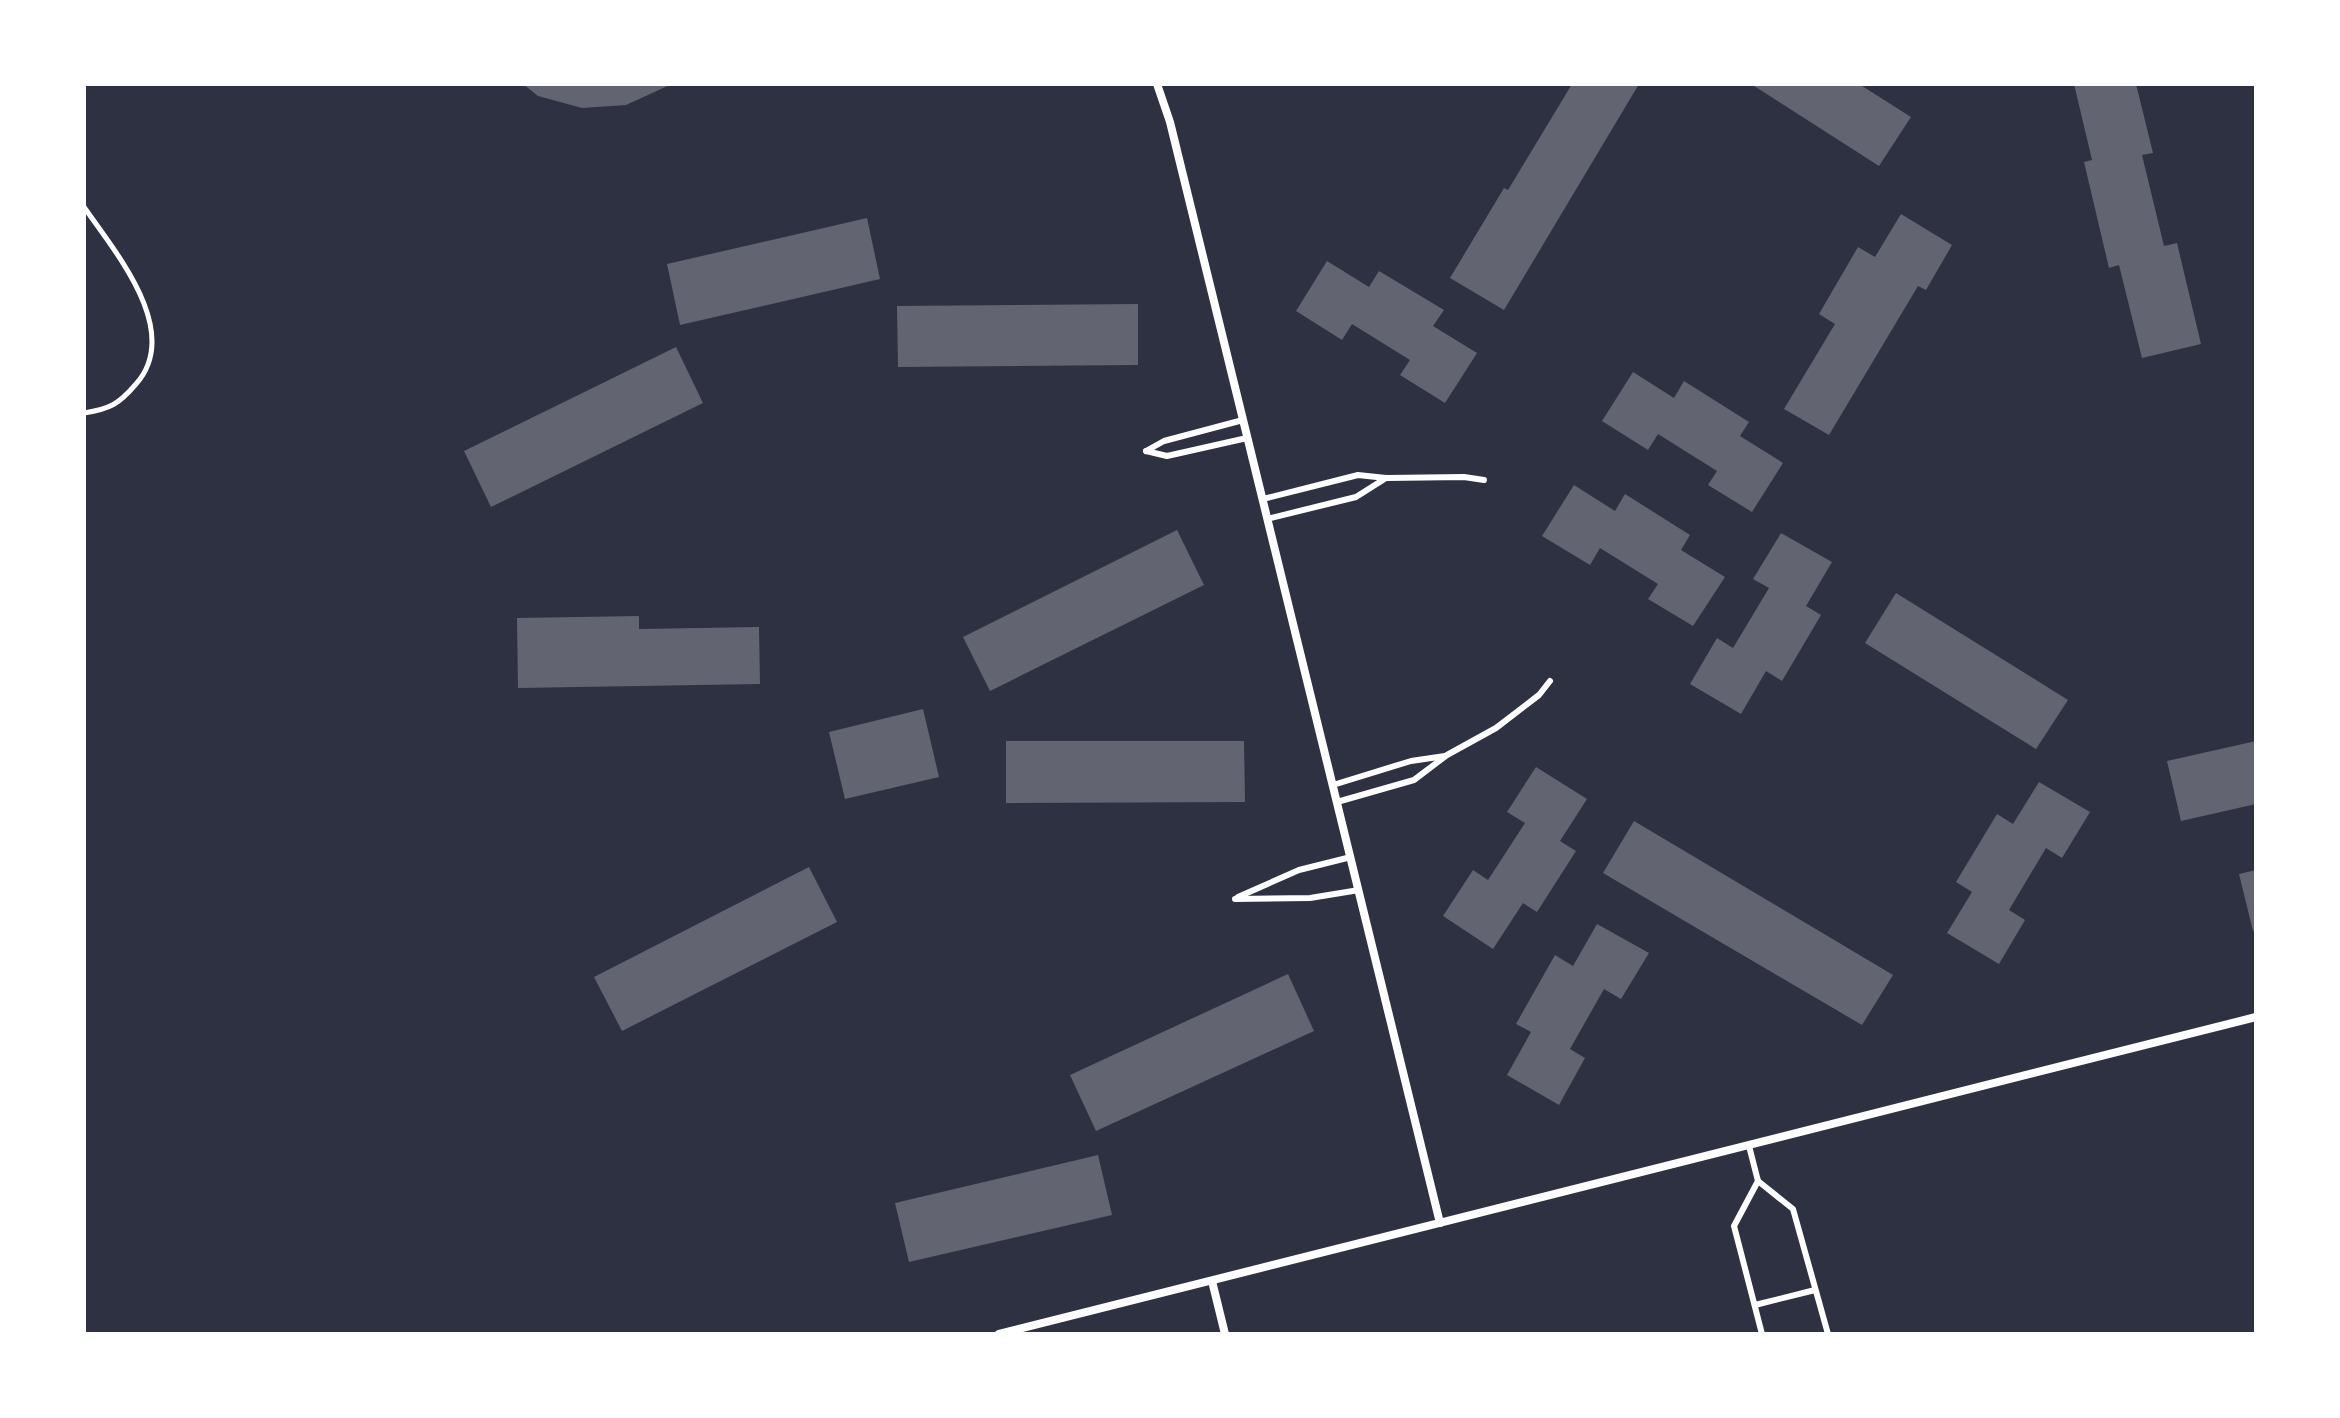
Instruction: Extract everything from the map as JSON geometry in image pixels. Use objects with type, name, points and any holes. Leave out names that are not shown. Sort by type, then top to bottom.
[{"type":"street","points":[[1157,84],[1170,122],[1440,1223]]},
{"type":"street","points":[[999,1334],[2256,1017]]},
{"type":"street","points":[[1212,1281],[1225,1334]]},
{"type":"lane","points":[[1243,420],[1164,441],[1146,451],[1167,456],[1247,438]]},
{"type":"lane","points":[[1263,499],[1358,475],[1484,480]]},
{"type":"lane","points":[[1267,519],[1356,497],[1386,478]]},
{"type":"lane","points":[[1337,802],[1414,780],[1447,755],[1496,728],[1539,695],[1550,681]]},
{"type":"lane","points":[[1333,785],[1411,761],[1447,755]]},
{"type":"lane","points":[[1351,857],[1299,870],[1235,899],[1310,898],[1359,890]]},
{"type":"lane","points":[[1749,1146],[1758,1181],[1793,1209],[1828,1334]]},
{"type":"lane","points":[[1758,1181],[1734,1226],[1762,1334]]},
{"type":"lane","points":[[1755,1305],[1815,1290]]},
{"type":"path","points":[[84,207],[129,274],[144,303],[153,332],[153,348],[144,375],[114,405],[107,410],[84,413]]},
{"type":"building","points":[[523,84],[672,84],[626,105],[582,108],[538,96]]},
{"type":"building","points":[[1572,84],[1639,84],[1504,310],[1450,278]]},
{"type":"building","points":[[1751,84],[1859,84],[1911,117],[1879,166]]},
{"type":"building","points":[[2074,84],[2136,84],[2153,153],[2142,155],[2164,246],[2177,243],[2201,344],[2142,358],[2119,265],[2109,268],[2084,162],[2092,160]]},
{"type":"building","points":[[1901,214],[1952,245],[1926,290],[1918,286],[1829,435],[1784,409],[1835,324],[1819,314],[1858,247],[1875,257]]},
{"type":"building","points":[[867,218],[880,279],[680,325],[667,264]]},
{"type":"building","points":[[1327,261],[1369,287],[1379,271],[1444,310],[1433,326],[1477,353],[1445,403],[1400,375],[1410,360],[1352,324],[1342,340],[1296,311]]},
{"type":"building","points":[[1138,304],[1138,365],[898,367],[897,306]]},
{"type":"building","points":[[676,347],[703,403],[491,507],[464,451]]},
{"type":"building","points":[[1633,372],[1674,398],[1684,381],[1749,422],[1740,436],[1783,463],[1752,512],[1708,485],[1717,471],[1658,434],[1648,450],[1602,421]]},
{"type":"building","points":[[1574,485],[1615,511],[1625,494],[1690,535],[1681,550],[1725,577],[1693,626],[1648,599],[1658,584],[1600,548],[1590,565],[1542,536]]},
{"type":"building","points":[[1177,530],[1204,585],[990,691],[963,637]]},
{"type":"building","points":[[1781,533],[1832,562],[1806,606],[1821,615],[1782,681],[1766,671],[1741,714],[1690,684],[1717,638],[1733,648],[1769,588],[1753,579]]},
{"type":"building","points":[[1896,593],[2068,700],[2036,749],[1865,643]]},
{"type":"building","points":[[639,616],[639,629],[759,627],[760,684],[518,688],[517,618]]},
{"type":"building","points":[[923,709],[939,777],[845,799],[829,732]]},
{"type":"building","points":[[1006,741],[1244,741],[1245,802],[1006,803]]},
{"type":"building","points":[[2256,741],[2256,804],[2181,821],[2167,761]]},
{"type":"building","points":[[1536,767],[1587,799],[1560,841],[1576,851],[1537,912],[1523,903],[1493,949],[1443,916],[1473,870],[1488,880],[1525,823],[1507,812]]},
{"type":"building","points":[[2039,782],[2090,812],[2062,858],[2046,848],[2009,910],[2025,920],[1999,964],[1947,933],[1972,892],[1956,882],[1997,814],[2013,824]]},
{"type":"building","points":[[1634,821],[1893,975],[1862,1025],[1603,873]]},
{"type":"building","points":[[809,867],[837,922],[622,1031],[594,977]]},
{"type":"building","points":[[2256,870],[2256,930],[2253,931],[2239,874]]},
{"type":"building","points":[[1597,924],[1649,953],[1621,999],[1604,989],[1570,1049],[1585,1058],[1559,1105],[1507,1075],[1531,1032],[1516,1024],[1555,955],[1573,966]]},
{"type":"building","points":[[1288,974],[1314,1031],[1096,1131],[1070,1075]]},
{"type":"building","points":[[1098,1155],[1112,1215],[909,1262],[895,1203]]}]
